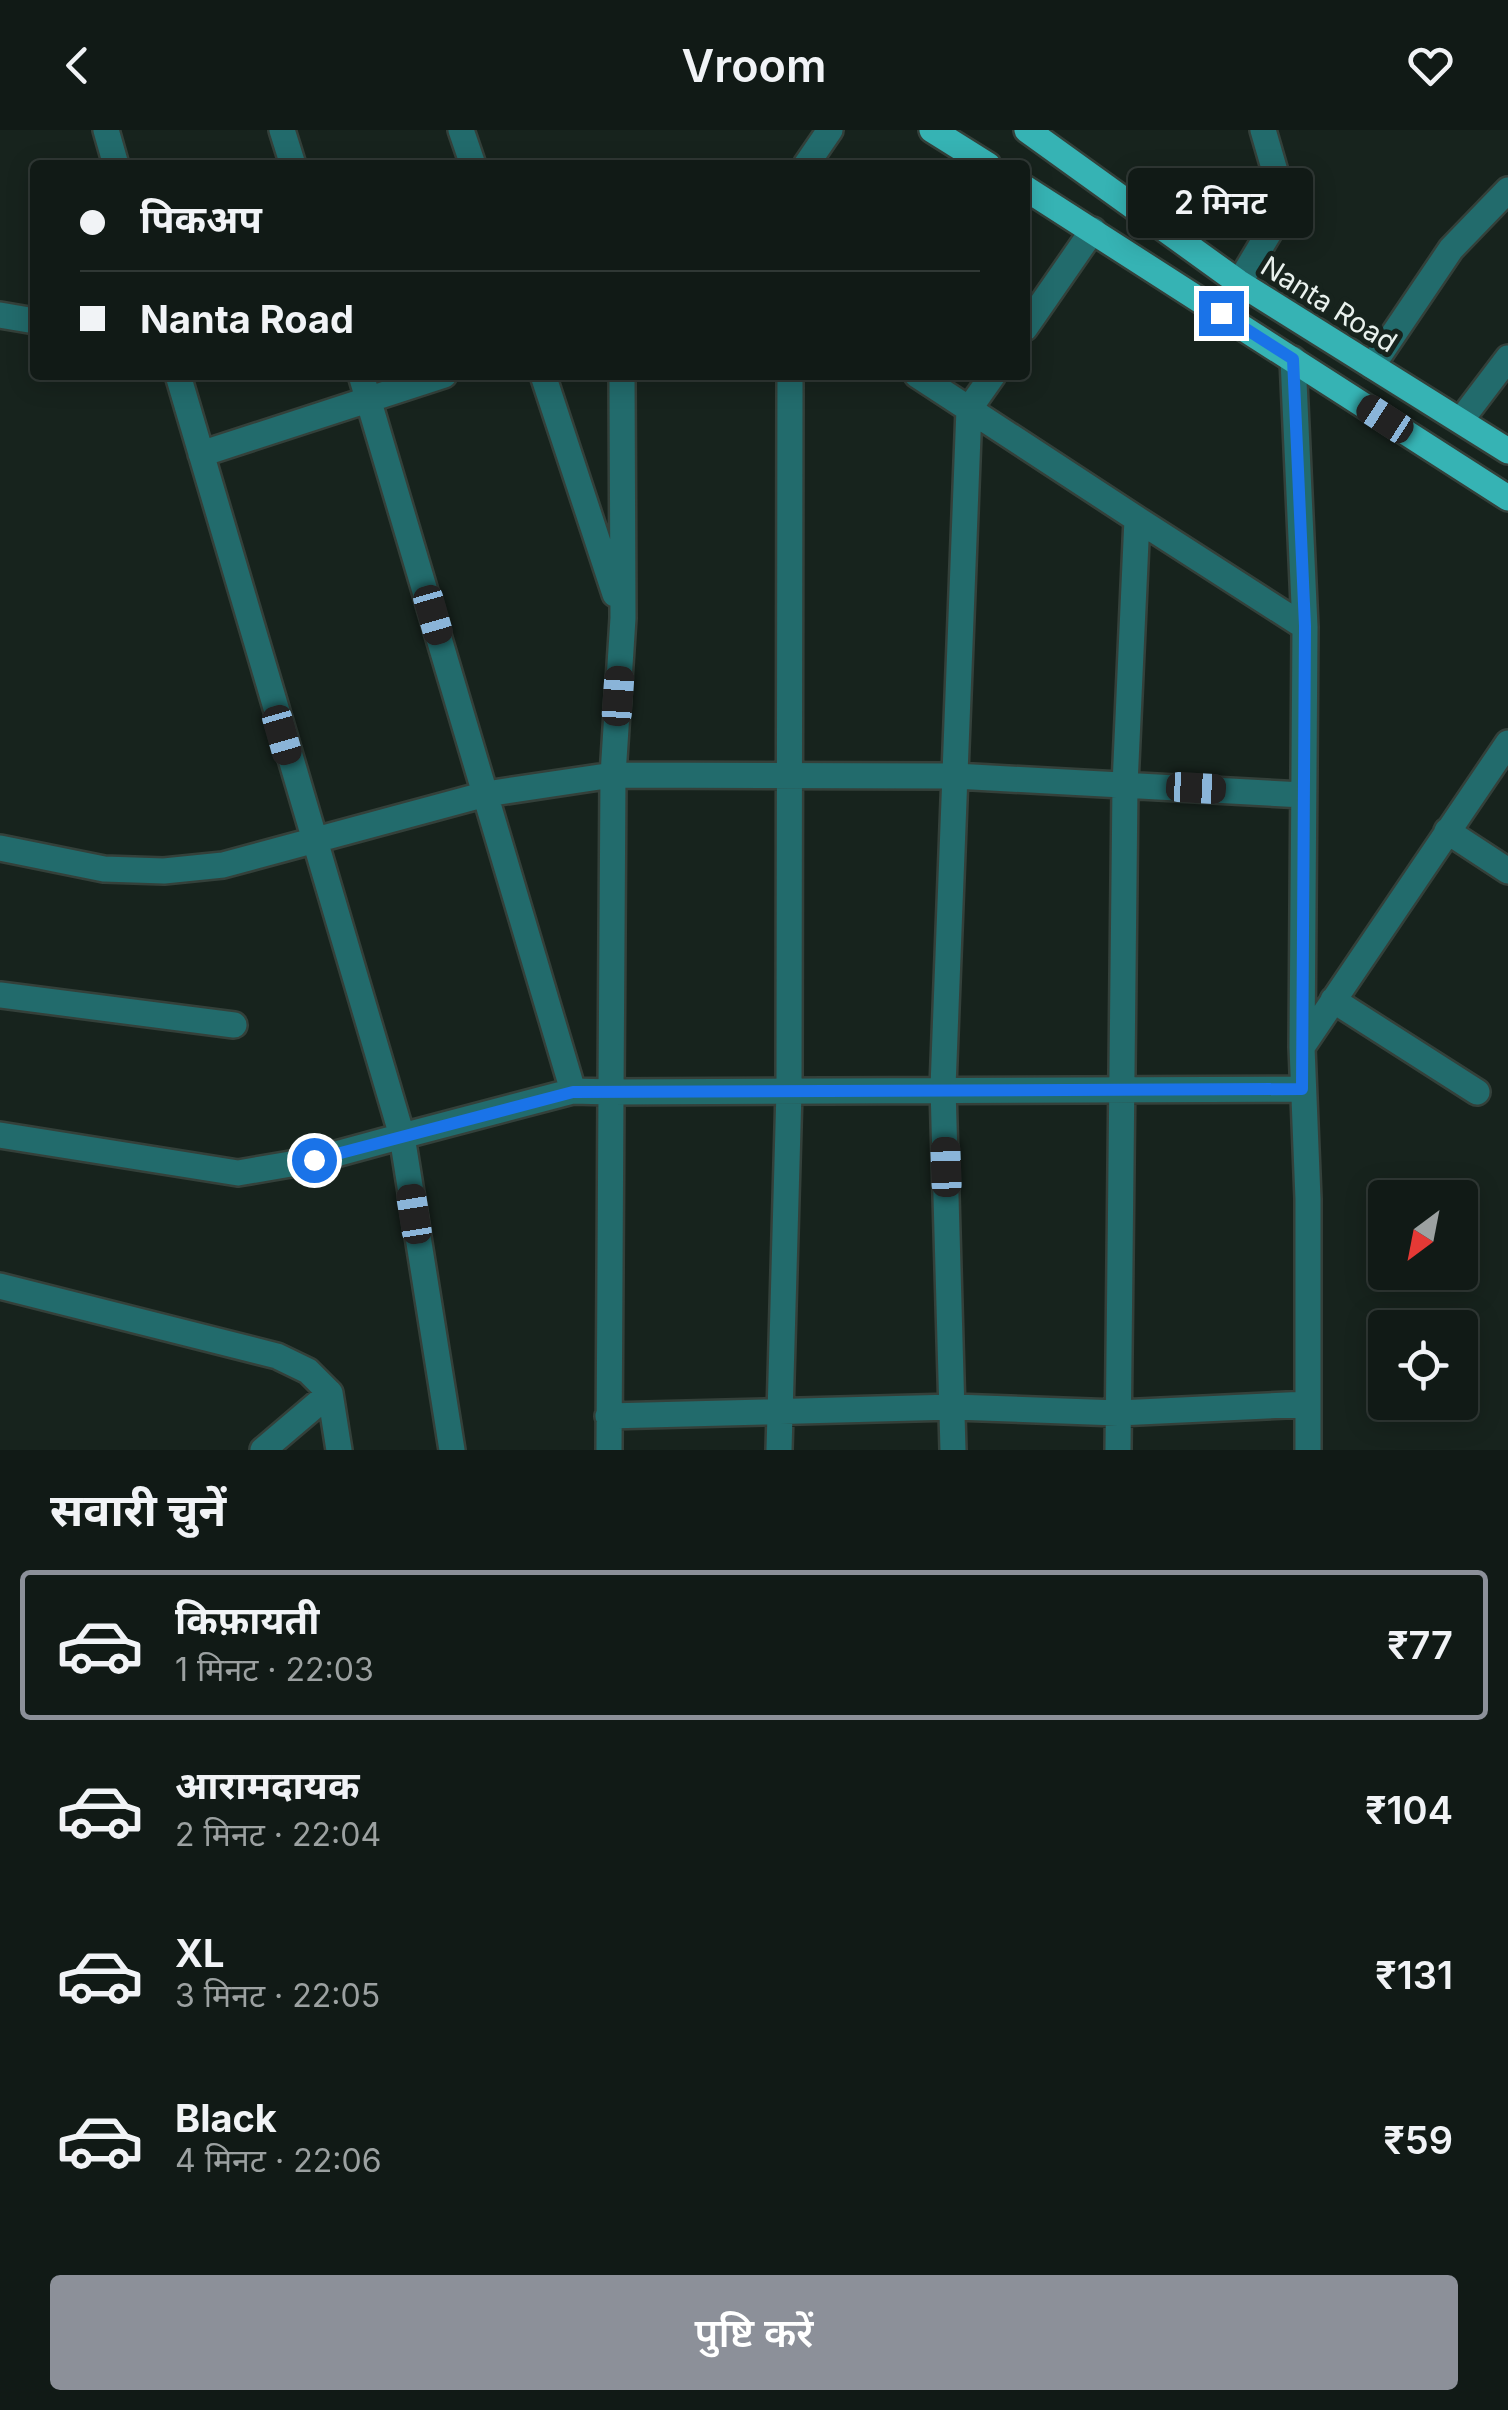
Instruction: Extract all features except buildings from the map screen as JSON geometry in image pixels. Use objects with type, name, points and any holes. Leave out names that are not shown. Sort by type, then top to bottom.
[{"type":"main road","points":[[932,130],[980,160]]},
{"type":"main road","name":"Nanta Road","points":[[1027,130],[1238,282],[1508,451]]},
{"type":"main road","points":[[1030,191],[1508,498]]},
{"type":"street","points":[[106,130],[115,160]]},
{"type":"street","points":[[282,130],[291,160]]},
{"type":"street","points":[[461,130],[471,160]]},
{"type":"street","points":[[809,160],[830,130]]},
{"type":"street","points":[[1221,313],[1279,216],[1281,192],[1264,130]]},
{"type":"street","points":[[1372,366],[1451,249],[1508,190]]},
{"type":"street","points":[[1030,321],[1092,230]]},
{"type":"street","points":[[0,314],[30,320]]},
{"type":"street","points":[[1461,420],[1508,358]]},
{"type":"street","points":[[1293,359],[1305,626],[1302,1089],[1308,1199],[1308,1450]]},
{"type":"street","points":[[179,380],[312,841],[402,1136],[452,1450]]},
{"type":"street","points":[[201,454],[365,387],[411,380]]},
{"type":"street","points":[[545,380],[623,618]]},
{"type":"street","points":[[609,1450],[613,775],[623,618],[622,380]]},
{"type":"street","points":[[779,1450],[789,1091],[790,380]]},
{"type":"street","points":[[925,380],[1305,626]]},
{"type":"street","points":[[953,1450],[943,1087],[969,409],[989,380]]},
{"type":"street","points":[[365,387],[573,1092]]},
{"type":"street","points":[[1118,1450],[1125,784],[1137,519]]},
{"type":"street","points":[[1302,1047],[1508,743]]},
{"type":"street","points":[[0,848],[104,869],[164,871],[223,864],[486,794],[613,775],[955,776],[1304,794]]},
{"type":"street","points":[[1447,831],[1508,871]]},
{"type":"street","points":[[0,995],[234,1025]]},
{"type":"street","points":[[1334,1000],[1477,1092]]},
{"type":"street","points":[[0,1135],[238,1173],[314,1160],[573,1092],[1124,1086],[1302,1089]]},
{"type":"street","points":[[0,1286],[277,1356],[308,1371],[330,1393],[339,1450]]},
{"type":"street","points":[[263,1450],[330,1393]]},
{"type":"street","points":[[608,1416],[954,1406],[1118,1413],[1308,1404]]},
{"type":"route","points":[[314,1160],[573,1092],[1124,1086],[1302,1089],[1305,626],[1293,359],[1221,313]]}]
